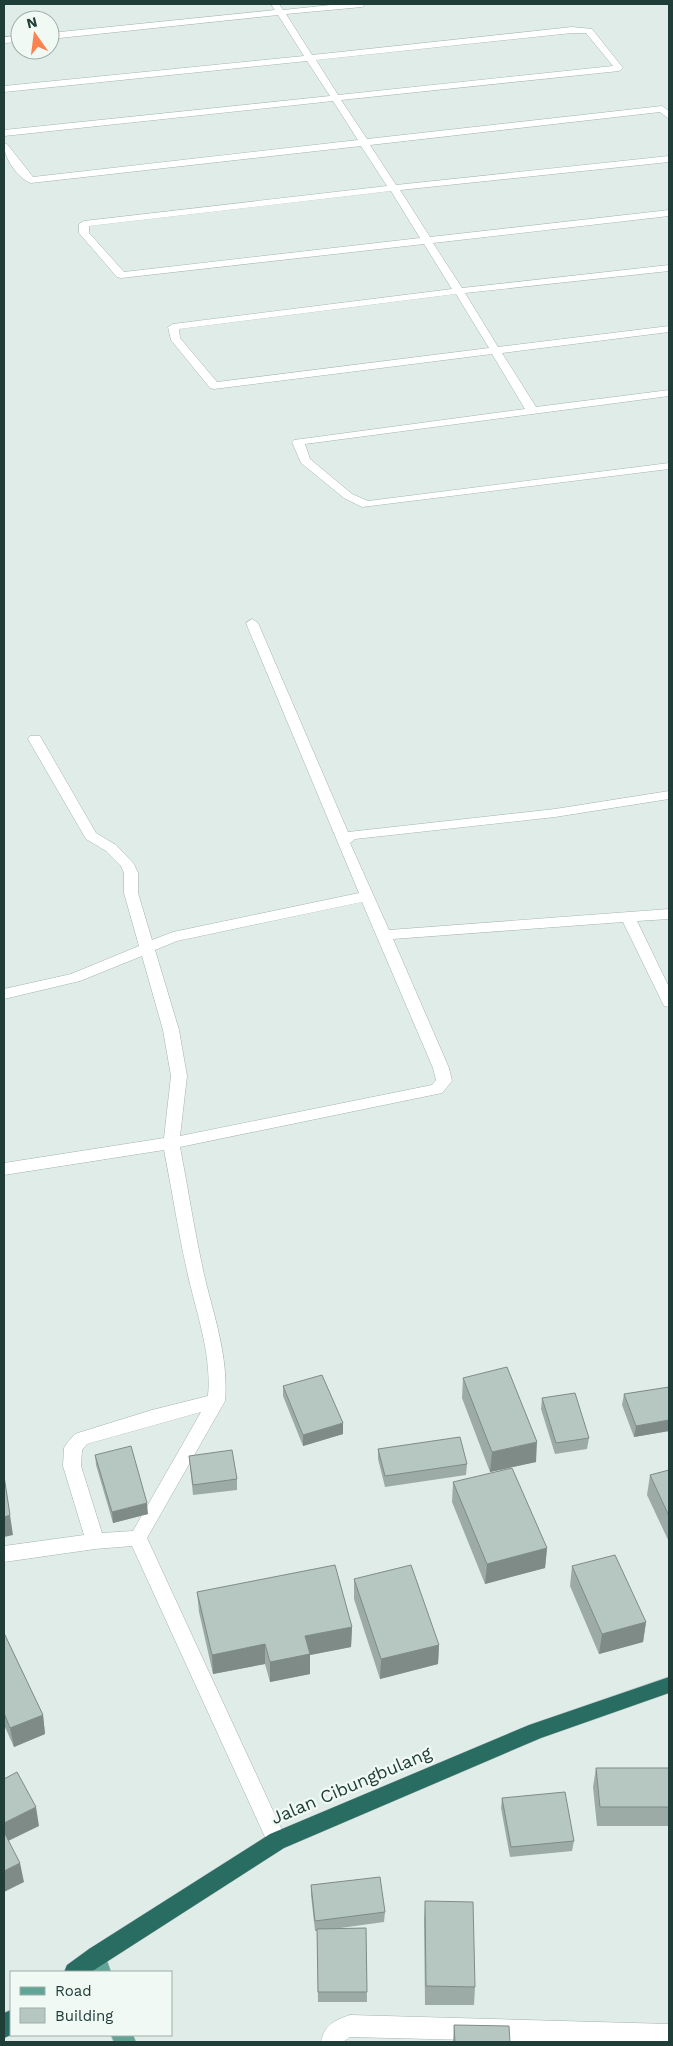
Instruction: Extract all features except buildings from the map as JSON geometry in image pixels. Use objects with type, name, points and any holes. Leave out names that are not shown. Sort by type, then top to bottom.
[{"type":"highway","name":"Jalan Cibungbulang","points":[[77,1971],[98,1964],[277,1841],[536,1731],[669,1685]]},
{"type":"street","points":[[60,35],[278,8],[362,4]]},
{"type":"street","points":[[278,8],[427,240],[533,412]]},
{"type":"street","points":[[4,89],[572,30],[589,31],[620,68],[4,133]]},
{"type":"street","points":[[4,146],[25,176],[31,180],[662,109],[669,116]]},
{"type":"street","points":[[669,159],[393,188],[84,224],[84,233],[121,275],[669,213]]},
{"type":"street","points":[[669,268],[459,291],[174,327],[175,338],[214,386],[669,329]]},
{"type":"street","points":[[669,393],[298,442],[305,461],[348,496],[366,505],[669,466]]},
{"type":"street","points":[[4,1169],[171,1143],[426,1093],[442,1085],[444,1082],[441,1068],[343,843],[344,839],[252,623]]},
{"type":"street","points":[[35,739],[91,836],[111,848],[127,864],[131,873],[131,893],[171,1030],[179,1076],[171,1143],[195,1270],[214,1349],[218,1380],[216,1401],[138,1538]]},
{"type":"street","points":[[344,839],[360,833],[555,813],[669,796]]},
{"type":"street","points":[[4,994],[75,978],[173,937],[367,896]]},
{"type":"street","points":[[384,935],[669,914]]},
{"type":"street","points":[[628,918],[669,1002]]},
{"type":"street","points":[[95,1541],[72,1466],[73,1448],[81,1439],[152,1417],[216,1401]]},
{"type":"street","points":[[4,1554],[95,1541],[138,1538]]},
{"type":"street","points":[[138,1538],[277,1841]]},
{"type":"street","points":[[332,2042],[333,2036],[341,2029],[350,2026],[669,2035]]}]
